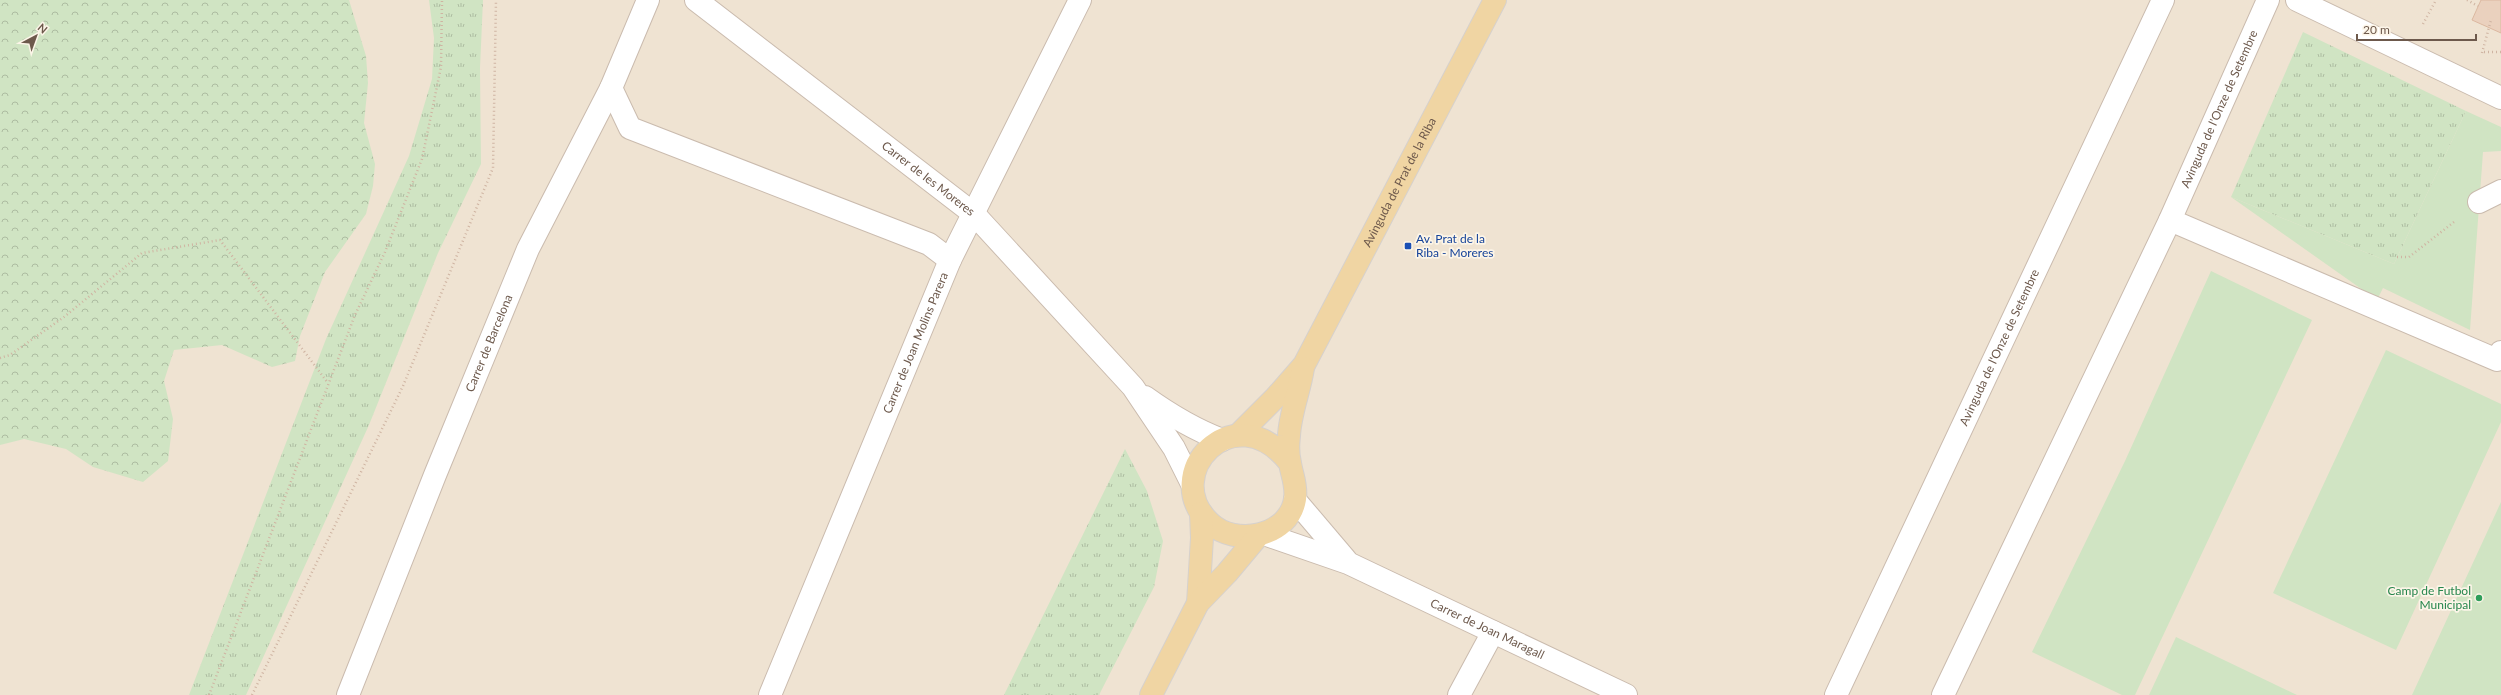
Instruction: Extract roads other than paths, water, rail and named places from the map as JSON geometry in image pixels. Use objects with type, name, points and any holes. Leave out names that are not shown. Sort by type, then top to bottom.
[{"type":"main road","name":"Avinguda de Prat de la Riba","points":[[1304,365],[1495,0]]},
{"type":"main road","points":[[1261,535],[1242,536],[1218,531],[1201,513],[1195,501],[1192,484],[1194,471],[1207,450],[1230,437],[1281,392],[1304,365]]},
{"type":"main road","points":[[1151,695],[1198,603],[1261,535],[1281,523],[1295,500],[1295,482],[1290,463],[1289,435],[1304,365]]},
{"type":"main road","points":[[1230,437],[1260,438],[1271,443],[1290,463]]},
{"type":"main road","points":[[1198,603],[1202,538],[1201,513]]},
{"type":"street","name":"Carrer de Barcelona","points":[[348,695],[435,475],[528,249],[611,88],[648,0]]},
{"type":"street","name":"Carrer de les Moreres","points":[[696,0],[974,214],[1133,387],[1174,448],[1192,484]]},
{"type":"street","name":"Carrer de Joan Molins Parera","points":[[770,695],[950,260],[1080,0]]},
{"type":"street","name":"Avinguda de l'Onze de Setembre","points":[[1836,695],[2163,0]]},
{"type":"street","name":"Avinguda de l'Onze de Setembre","points":[[1943,695],[2170,220],[2268,0]]},
{"type":"street","points":[[2297,0],[2501,98]]},
{"type":"street","points":[[611,88],[630,128],[929,244],[950,260]]},
{"type":"street","points":[[2480,202],[2501,191]]},
{"type":"street","points":[[2170,220],[2497,360],[2501,352]]},
{"type":"street","name":"Carrer de les Moreres","points":[[1133,387],[1170,415],[1188,426],[1230,437]]},
{"type":"street","name":"Carrer de Joan Maragall","points":[[1295,500],[1348,563]]},
{"type":"street","name":"Carrer de Joan Maragall","points":[[1261,535],[1348,563],[1626,695]]},
{"type":"street","points":[[1459,695],[1493,632]]},
{"type":"place","name":"Av. Prat de la Riba - Moreres","points":[[1408,246]]},
{"type":"place","name":"Camp de Futbol Municipal","points":[[2479,598]]}]
